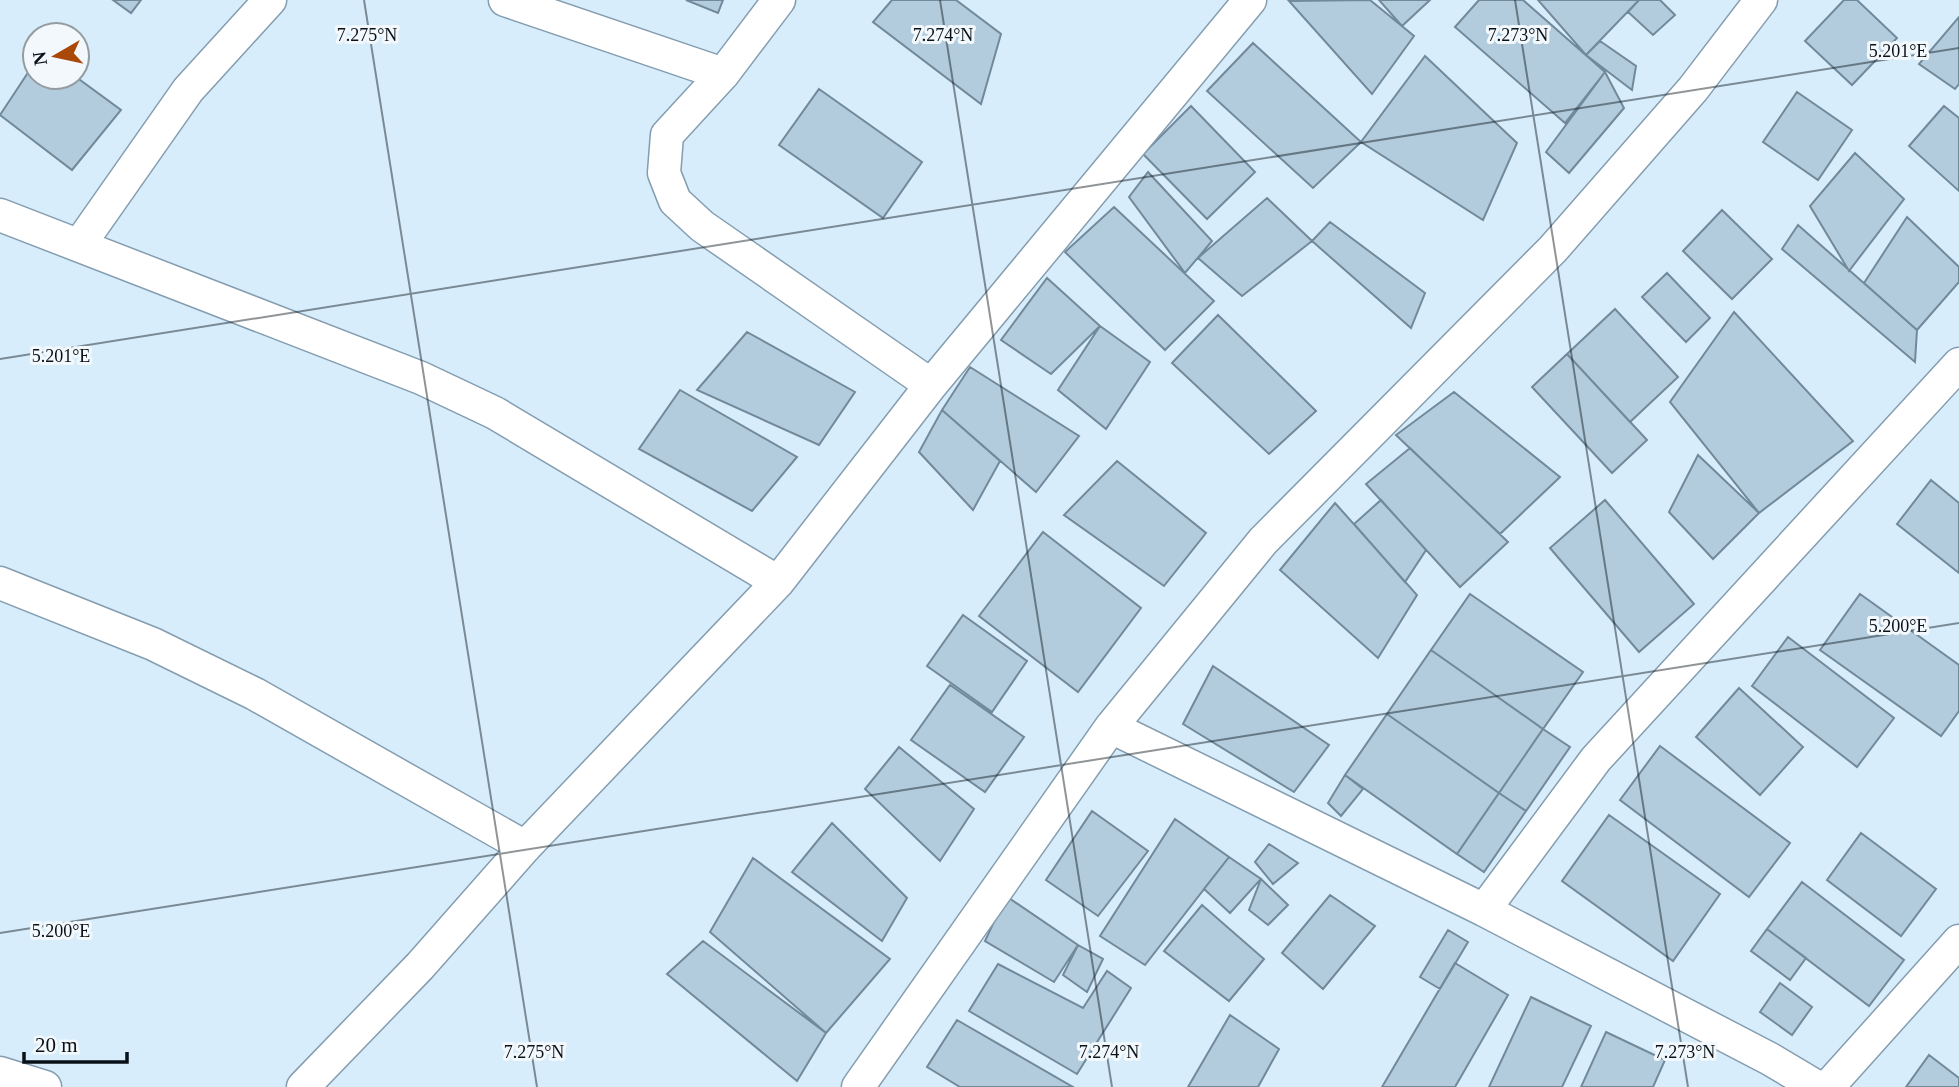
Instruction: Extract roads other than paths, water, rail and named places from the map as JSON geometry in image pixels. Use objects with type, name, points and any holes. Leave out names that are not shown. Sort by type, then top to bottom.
[{"type":"street","points":[[80,244],[188,90],[270,0]]},
{"type":"street","points":[[505,0],[723,74]]},
{"type":"street","points":[[779,0],[723,74],[667,135],[664,173],[675,201],[702,226],[931,385]]},
{"type":"street","points":[[303,1087],[420,966],[524,847],[778,582],[931,385],[1250,0]]},
{"type":"street","points":[[858,1087],[1111,727],[1263,541],[1553,249],[1693,89],[1761,0]]},
{"type":"street","points":[[0,215],[421,378],[495,413],[778,582]]},
{"type":"street","points":[[1485,910],[1596,759],[1959,364]]},
{"type":"street","points":[[0,583],[153,644],[255,694],[524,847]]},
{"type":"street","points":[[1111,727],[1485,910],[1770,1059],[1817,1087]]},
{"type":"street","points":[[1828,1087],[1959,941]]},
{"type":"street","points":[[0,1073],[45,1087]]}]
